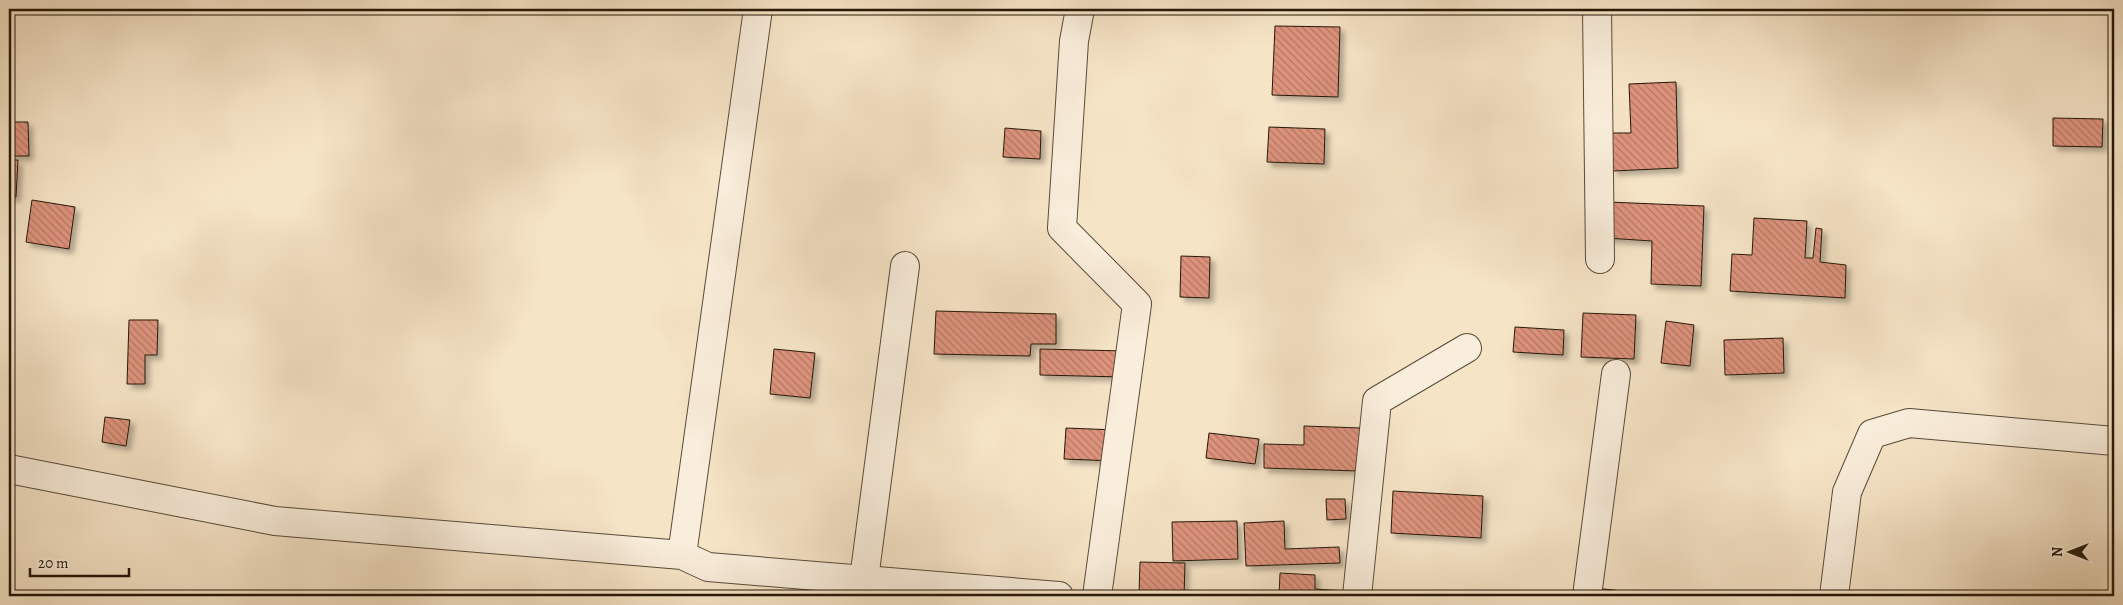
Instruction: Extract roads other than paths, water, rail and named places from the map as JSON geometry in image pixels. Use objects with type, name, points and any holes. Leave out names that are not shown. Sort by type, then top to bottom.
[{"type":"street","points":[[682,556],[758,9]]},
{"type":"street","points":[[1080,9],[1074,41],[1062,228],[1137,304],[1097,596]]},
{"type":"street","points":[[1597,9],[1600,259]]},
{"type":"street","points":[[864,579],[905,266]]},
{"type":"street","points":[[1357,596],[1377,401],[1467,348]]},
{"type":"street","points":[[1587,596],[1616,374]]},
{"type":"street","points":[[1834,596],[1847,492],[1872,434],[1909,423],[2114,441]]},
{"type":"street","points":[[9,469],[275,521],[682,556],[708,568],[1059,596]]}]
